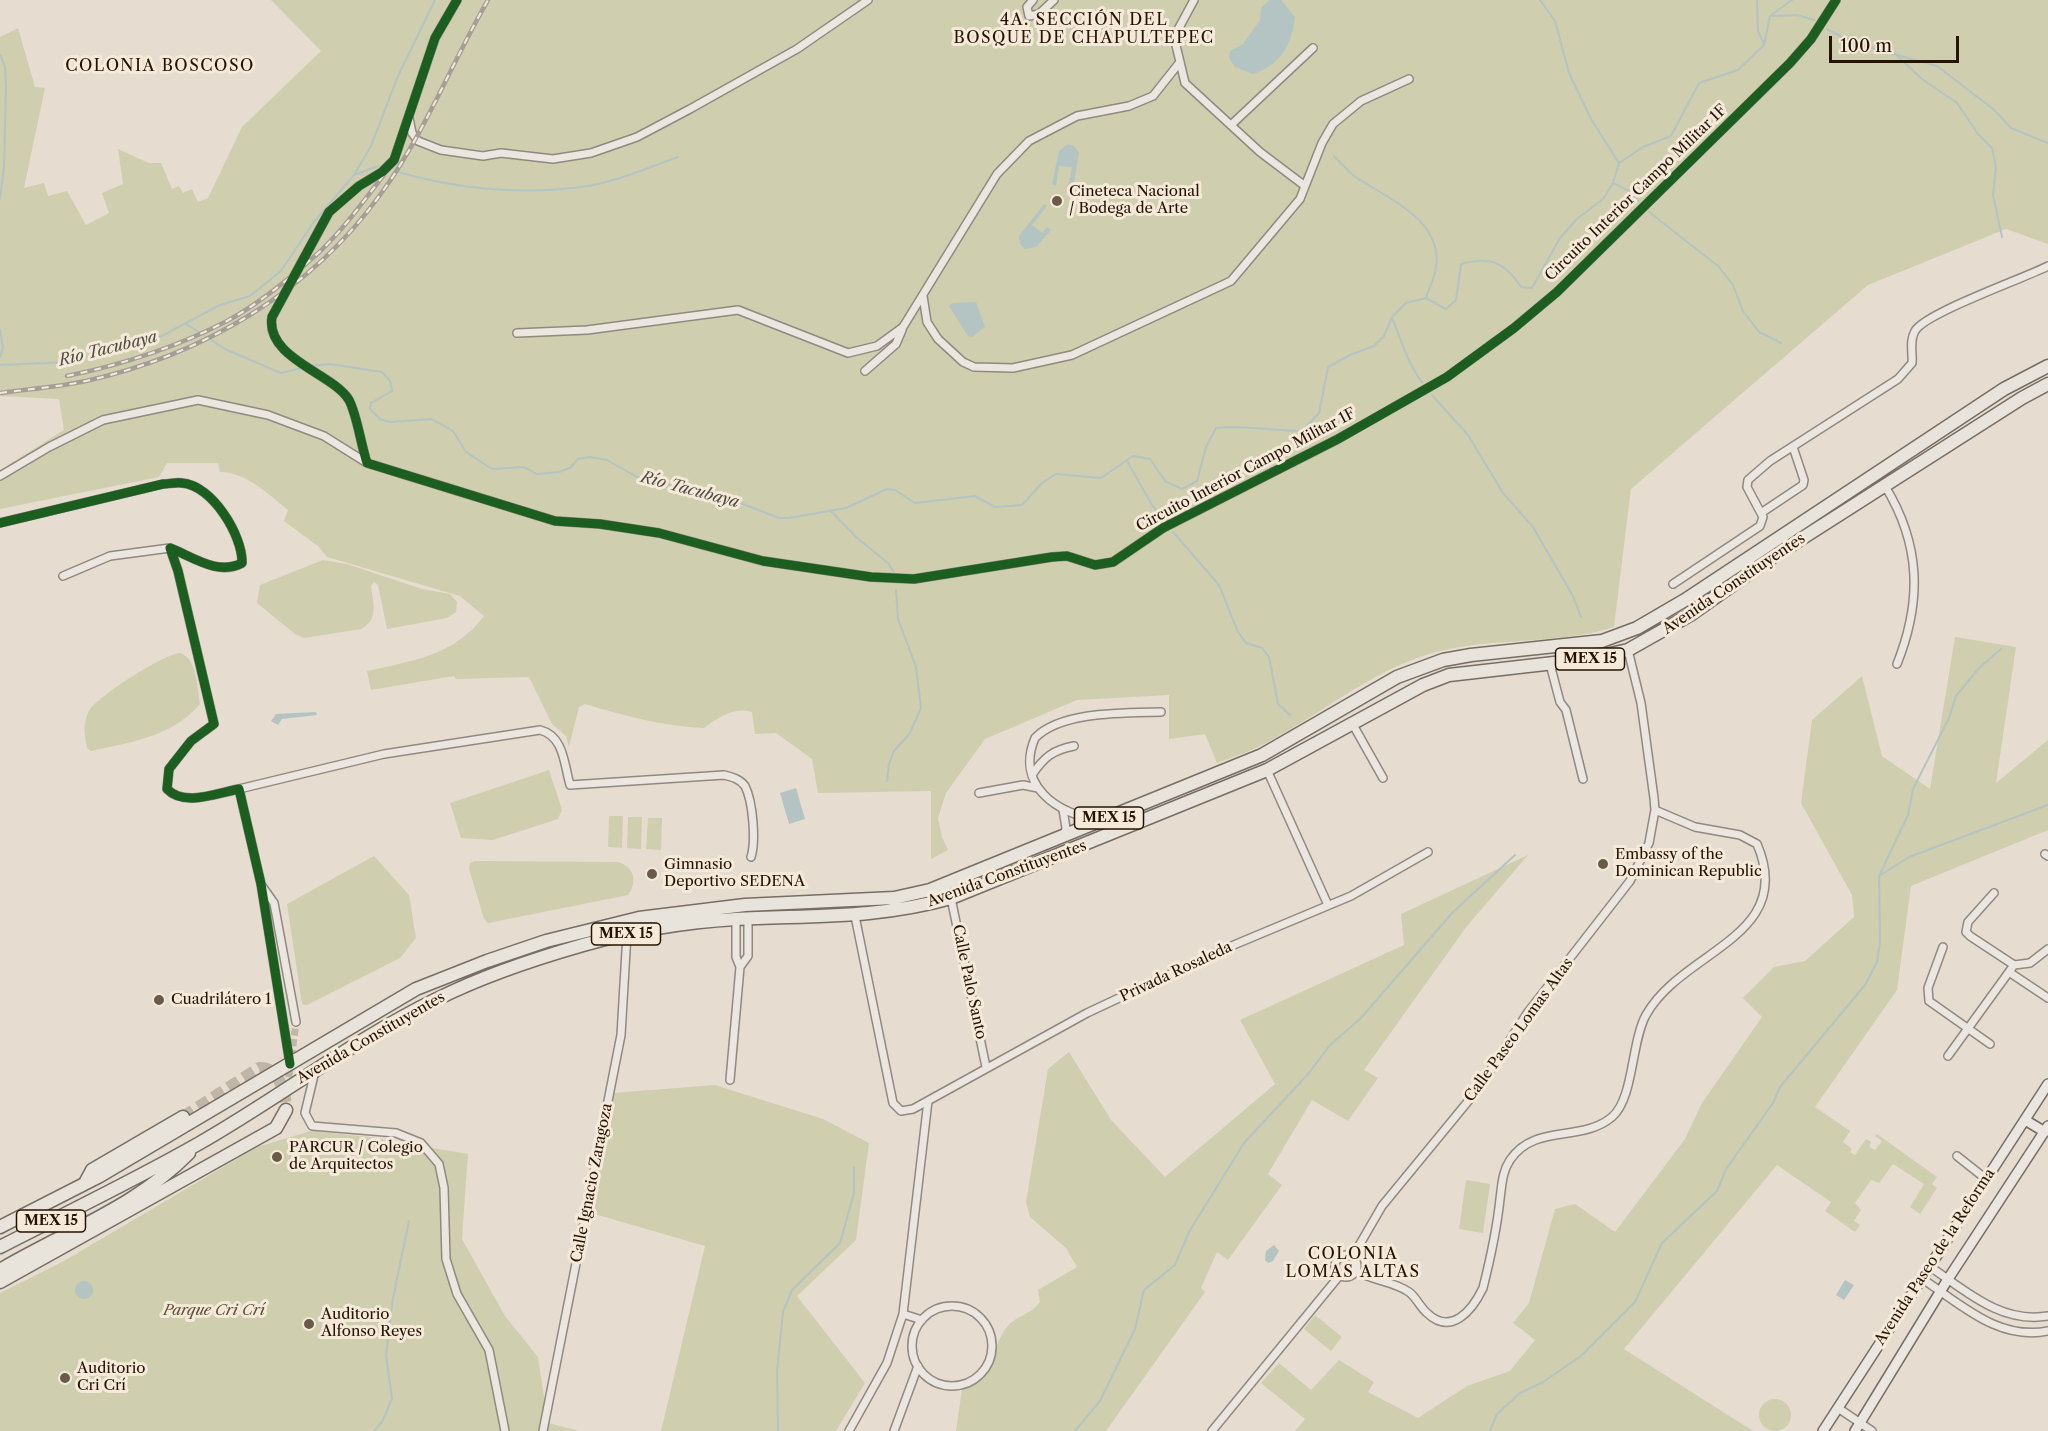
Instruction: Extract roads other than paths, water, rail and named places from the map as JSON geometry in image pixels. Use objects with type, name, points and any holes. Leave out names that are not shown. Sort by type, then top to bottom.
[{"type":"highway","name":"Avenida Constituyentes","points":[[0,1227],[85,1184],[416,989],[546,941],[600,926],[689,910],[745,905],[872,900],[914,894],[974,874],[1262,755],[1367,693],[1419,668],[1471,655],[1602,641],[1637,628],[1685,600],[2004,389],[2048,366]]},
{"type":"highway","name":"Avenida Constituyentes","points":[[0,1247],[198,1144],[315,1069],[438,998],[524,964],[627,934],[669,926],[742,919],[855,916],[919,907],[951,898],[1267,770],[1400,696],[1449,675],[1610,656],[1628,650],[1690,615],[1765,562],[2022,398],[2048,384]]},
{"type":"highway","points":[[0,1282],[276,1128],[286,1110]]},
{"type":"highway","points":[[85,1184],[92,1170],[183,1117]]},
{"type":"highway","points":[[0,1270],[131,1199],[171,1172],[198,1144]]},
{"type":"main road","name":"Avenida Paseo de la Reforma","points":[[1823,1431],[2048,1084]]},
{"type":"main road","points":[[2025,1120],[2046,1129]]},
{"type":"main road","name":"Avenida Paseo de la Reforma","points":[[1855,1431],[1948,1279],[2046,1129]]},
{"type":"street","points":[[367,463],[348,399],[328,382],[295,361],[272,331],[274,312],[283,300],[293,275],[329,212],[358,186],[390,165],[435,38],[456,0]]},
{"type":"street","points":[[409,115],[412,133],[418,141],[441,150],[483,156],[501,153],[553,159],[591,153],[637,137],[690,109],[797,49],[868,0]]},
{"type":"street","points":[[1033,0],[1027,7],[1029,16],[1039,14],[1054,0]]},
{"type":"street","points":[[1194,0],[1174,36],[1185,83],[1260,152],[1305,186]]},
{"type":"street","name":"Circuito Interior Campo Militar 1F","points":[[0,476],[49,447],[103,420],[198,400],[268,415],[324,436],[367,463],[555,521],[600,524],[659,533],[763,561],[871,577],[914,579],[1052,557],[1067,556],[1095,565],[1113,562],[1163,528],[1338,439],[1448,377],[1515,328],[1557,292],[1790,63],[1811,39],[1836,0]]},
{"type":"street","points":[[1231,125],[1313,48]]},
{"type":"street","points":[[865,371],[896,344],[903,327],[998,174],[1029,141],[1077,116],[1129,106],[1153,96],[1180,62]]},
{"type":"street","points":[[923,296],[927,322],[938,339],[963,362],[974,368],[1013,368],[1072,355],[1231,281],[1300,199],[1322,143],[1333,124],[1361,100],[1408,79]]},
{"type":"street","points":[[1673,584],[1760,526],[1761,513],[1747,487],[1748,480],[1792,447],[1898,379],[1912,363],[1912,338],[1920,325],[1983,293],[2048,266]]},
{"type":"street","points":[[517,333],[587,330],[738,310],[848,353],[877,346],[903,327]]},
{"type":"street","points":[[1761,513],[1803,485],[1804,480],[1792,447]]},
{"type":"street","points":[[0,523],[163,484],[184,482],[206,495],[233,525],[242,551],[242,563],[232,568],[217,569],[170,548],[110,556],[63,576]]},
{"type":"street","points":[[1885,486],[1908,534],[1914,567],[1915,604],[1909,635],[1897,664]]},
{"type":"street","points":[[170,548],[178,571],[214,724],[191,741],[170,770],[167,789],[174,796],[184,799],[239,789],[384,754],[540,730],[550,733],[558,740],[570,785],[724,775],[737,779],[745,786],[750,808],[754,845],[751,857]]},
{"type":"street","name":"Calle Paseo Lomas Altas","points":[[1353,1256],[1382,1206],[1479,1088],[1528,1012],[1630,881],[1649,843],[1655,810],[1641,703],[1628,650]]},
{"type":"street","points":[[1550,664],[1560,702],[1566,710],[1583,779]]},
{"type":"street","points":[[1104,820],[1076,816],[1062,810],[1038,788],[1032,775],[1030,760],[1033,744],[1043,730],[1053,724],[1126,713],[1161,712]]},
{"type":"street","points":[[1352,723],[1383,778]]},
{"type":"street","points":[[1032,775],[1048,754],[1058,749],[1074,746]]},
{"type":"street","points":[[1267,770],[1328,905]]},
{"type":"street","points":[[979,793],[1023,785],[1038,788]]},
{"type":"street","points":[[239,789],[261,884],[290,1064]]},
{"type":"street","points":[[1062,810],[1066,828],[1064,837]]},
{"type":"street","points":[[1356,1271],[1366,1277],[1410,1292],[1424,1310],[1439,1321],[1456,1321],[1464,1317],[1477,1301],[1483,1288],[1500,1199],[1501,1182],[1508,1162],[1518,1149],[1532,1140],[1584,1130],[1611,1118],[1624,1097],[1646,1015],[1680,978],[1742,930],[1758,914],[1765,898],[1765,878],[1757,844],[1740,835],[1695,827],[1655,810]]},
{"type":"street","name":"Privada Rosaleda","points":[[855,916],[893,1103],[901,1111],[913,1109],[1087,1013],[1217,952],[1328,905],[1428,852]]},
{"type":"street","points":[[261,884],[274,903],[296,1022]]},
{"type":"street","points":[[1994,893],[1968,922],[1966,932],[2014,965],[2030,963],[2048,949]]},
{"type":"street","name":"Calle Palo Santo","points":[[951,898],[986,1067]]},
{"type":"street","points":[[730,1080],[740,967],[736,957],[742,919]]},
{"type":"street","points":[[740,967],[748,956],[742,919]]},
{"type":"street","name":"Calle Ignacio Zaragoza","points":[[543,1431],[621,1035],[627,934]]},
{"type":"street","points":[[1943,947],[1927,994],[1934,1006],[1990,1044]]},
{"type":"street","points":[[1948,1056],[2014,965]]},
{"type":"street","points":[[2009,972],[2048,998]]},
{"type":"street","points":[[315,1069],[305,1113],[312,1126],[396,1133],[421,1143],[440,1164],[444,1188],[443,1235],[448,1267],[457,1294],[489,1350],[505,1431]]},
{"type":"street","points":[[849,1431],[887,1363],[903,1314],[928,1101]]},
{"type":"street","points":[[1957,1156],[1986,1179]]},
{"type":"street","points":[[1344,1254],[1353,1256],[1358,1265],[1356,1271],[1349,1277],[1340,1275],[1335,1268],[1337,1259],[1344,1254]]},
{"type":"street","points":[[1929,1266],[1999,1312],[2017,1318],[2048,1316]]},
{"type":"street","points":[[1212,1431],[1340,1275]]},
{"type":"street","points":[[1921,1278],[1995,1327],[2013,1333],[2048,1331]]},
{"type":"street","points":[[943,1307],[968,1309],[987,1326],[992,1350],[982,1372],[961,1385],[936,1383],[918,1366],[912,1342],[922,1320],[943,1307]]},
{"type":"street","points":[[903,1314],[922,1320]]},
{"type":"street","points":[[894,1431],[918,1366]]},
{"type":"street","points":[[1838,1408],[1861,1421],[1872,1431]]},
{"type":"waterway","points":[[0,365],[69,362],[156,339],[220,305],[250,296],[281,271],[313,223],[354,175],[371,146],[398,76],[435,0]]},
{"type":"waterway","points":[[1540,0],[1555,21],[1569,73],[1591,119],[1619,163]]},
{"type":"waterway","points":[[1757,0],[1758,31],[1764,44]]},
{"type":"waterway","name":"Río Tacubaya","points":[[308,366],[330,364],[382,372],[390,381],[392,391],[371,403],[370,409],[380,419],[390,422],[432,419],[453,431],[466,452],[492,469],[524,467],[537,474],[559,472],[570,468],[578,459],[590,457],[607,460],[639,478],[730,499],[779,518],[846,508],[887,489],[895,490],[915,503],[975,496],[995,507],[1022,505],[1042,483],[1056,474],[1101,478],[1133,456],[1150,459],[1165,481],[1182,489],[1197,481],[1206,447],[1216,428],[1302,431],[1319,413],[1328,367],[1374,346],[1384,336],[1392,317],[1406,303],[1426,298],[1446,309],[1456,300],[1461,264],[1480,261],[1496,263],[1509,272],[1521,287],[1532,288],[1560,238],[1577,219],[1603,199],[1613,183],[1619,163],[1643,147],[1671,136],[1699,83],[1738,70],[1764,45],[1770,16],[1792,0]]},
{"type":"waterway","points":[[1771,16],[1797,15],[1814,20]]},
{"type":"waterway","points":[[1827,29],[1853,43],[1937,66],[1993,109],[2011,128],[2048,143]]},
{"type":"waterway","points":[[1893,52],[1922,79],[1957,103],[1978,134],[1992,148],[1996,167],[1993,195],[2002,237]]},
{"type":"waterway","points":[[0,55],[5,67],[6,87],[4,167],[0,199]]},
{"type":"waterway","points":[[1334,156],[1354,176],[1410,212],[1431,236],[1436,250],[1436,267],[1426,298]]},
{"type":"waterway","points":[[395,171],[440,182],[487,189],[558,189],[606,182],[678,157]]},
{"type":"waterway","points":[[354,175],[378,166]]},
{"type":"waterway","points":[[1613,183],[1629,191],[1638,201]]},
{"type":"waterway","points":[[1649,212],[1718,266],[1733,285],[1743,311],[1759,332],[1781,343]]},
{"type":"waterway","points":[[1392,318],[1409,360],[1422,382]]},
{"type":"waterway","name":"Río Tacubaya","points":[[186,324],[227,350],[281,373],[302,368]]},
{"type":"waterway","points":[[0,330],[3,347],[0,357]]},
{"type":"waterway","points":[[1432,395],[1468,435],[1503,493],[1533,527],[1573,596],[1581,617]]},
{"type":"waterway","points":[[1127,461],[1152,505],[1164,519]]},
{"type":"waterway","points":[[831,511],[856,537],[889,564],[894,573]]},
{"type":"waterway","points":[[1173,532],[1219,585],[1238,632],[1246,643],[1262,648],[1269,657],[1278,704],[1290,715]]},
{"type":"waterway","points":[[887,781],[889,764],[894,751],[910,733],[921,708],[916,667],[898,619],[896,590]]},
{"type":"waterway","points":[[1490,1431],[1497,1414],[1520,1393],[1543,1382],[1581,1356],[1635,1302],[1662,1243],[1717,1191],[1726,1169],[1773,1103],[1780,1087],[1865,985],[1877,962],[1880,942],[1879,876],[1908,815],[1913,789],[1949,718],[1956,696],[1979,668],[2001,649]]},
{"type":"waterway","points":[[1879,876],[1909,857],[2048,805]]},
{"type":"waterway","points":[[1075,1431],[1100,1401],[1135,1329],[1144,1290],[1175,1265],[1189,1232],[1244,1143],[1309,1073],[1330,1045],[1361,1018],[1452,913],[1515,855]]},
{"type":"waterway","points":[[778,1431],[777,1371],[783,1312],[792,1290],[840,1243],[854,1193],[854,1167]]},
{"type":"waterway","points":[[374,1431],[382,1422],[392,1399],[386,1355],[393,1298],[409,1221]]},
{"type":"tunnel","points":[[286,1098],[296,1022]]},
{"type":"tunnel","points":[[183,1117],[259,1068],[272,1071],[280,1082],[285,1096],[286,1110]]},
{"type":"railway","points":[[0,393],[86,381],[129,370],[171,355],[211,337],[250,315],[286,290],[320,262],[352,230],[380,195],[424,124],[488,0]]},
{"type":"railway","points":[[67,376],[128,361],[169,347],[227,321],[250,307],[325,247],[383,176]]},
{"type":"place","name":"Cineteca Nacional / Bodega de Arte","points":[[1057,201]]},
{"type":"place","name":"Embassy of the Dominican Republic","points":[[1603,864]]},
{"type":"place","name":"Gimnasio Deportivo SEDENA","points":[[652,874]]},
{"type":"place","name":"Cuadrilátero 1","points":[[159,1000]]},
{"type":"place","name":"PARCUR / Colegio de Arquitectos","points":[[277,1157]]},
{"type":"place","name":"Auditorio Alfonso Reyes","points":[[309,1324]]},
{"type":"place","name":"Auditorio Cri Crí","points":[[65,1378]]},
{"type":"district","name":"4A. SECCIÓN DEL BOSQUE DE CHAPULTEPEC","points":[[1084,29]]},
{"type":"district","name":"COLONIA BOSCOSO","points":[[160,66]]},
{"type":"district","name":"COLONIA LOMAS ALTAS","points":[[1353,1263]]},
{"type":"park label","name":"Parque Cri Crí","points":[[214,1311]]}]
